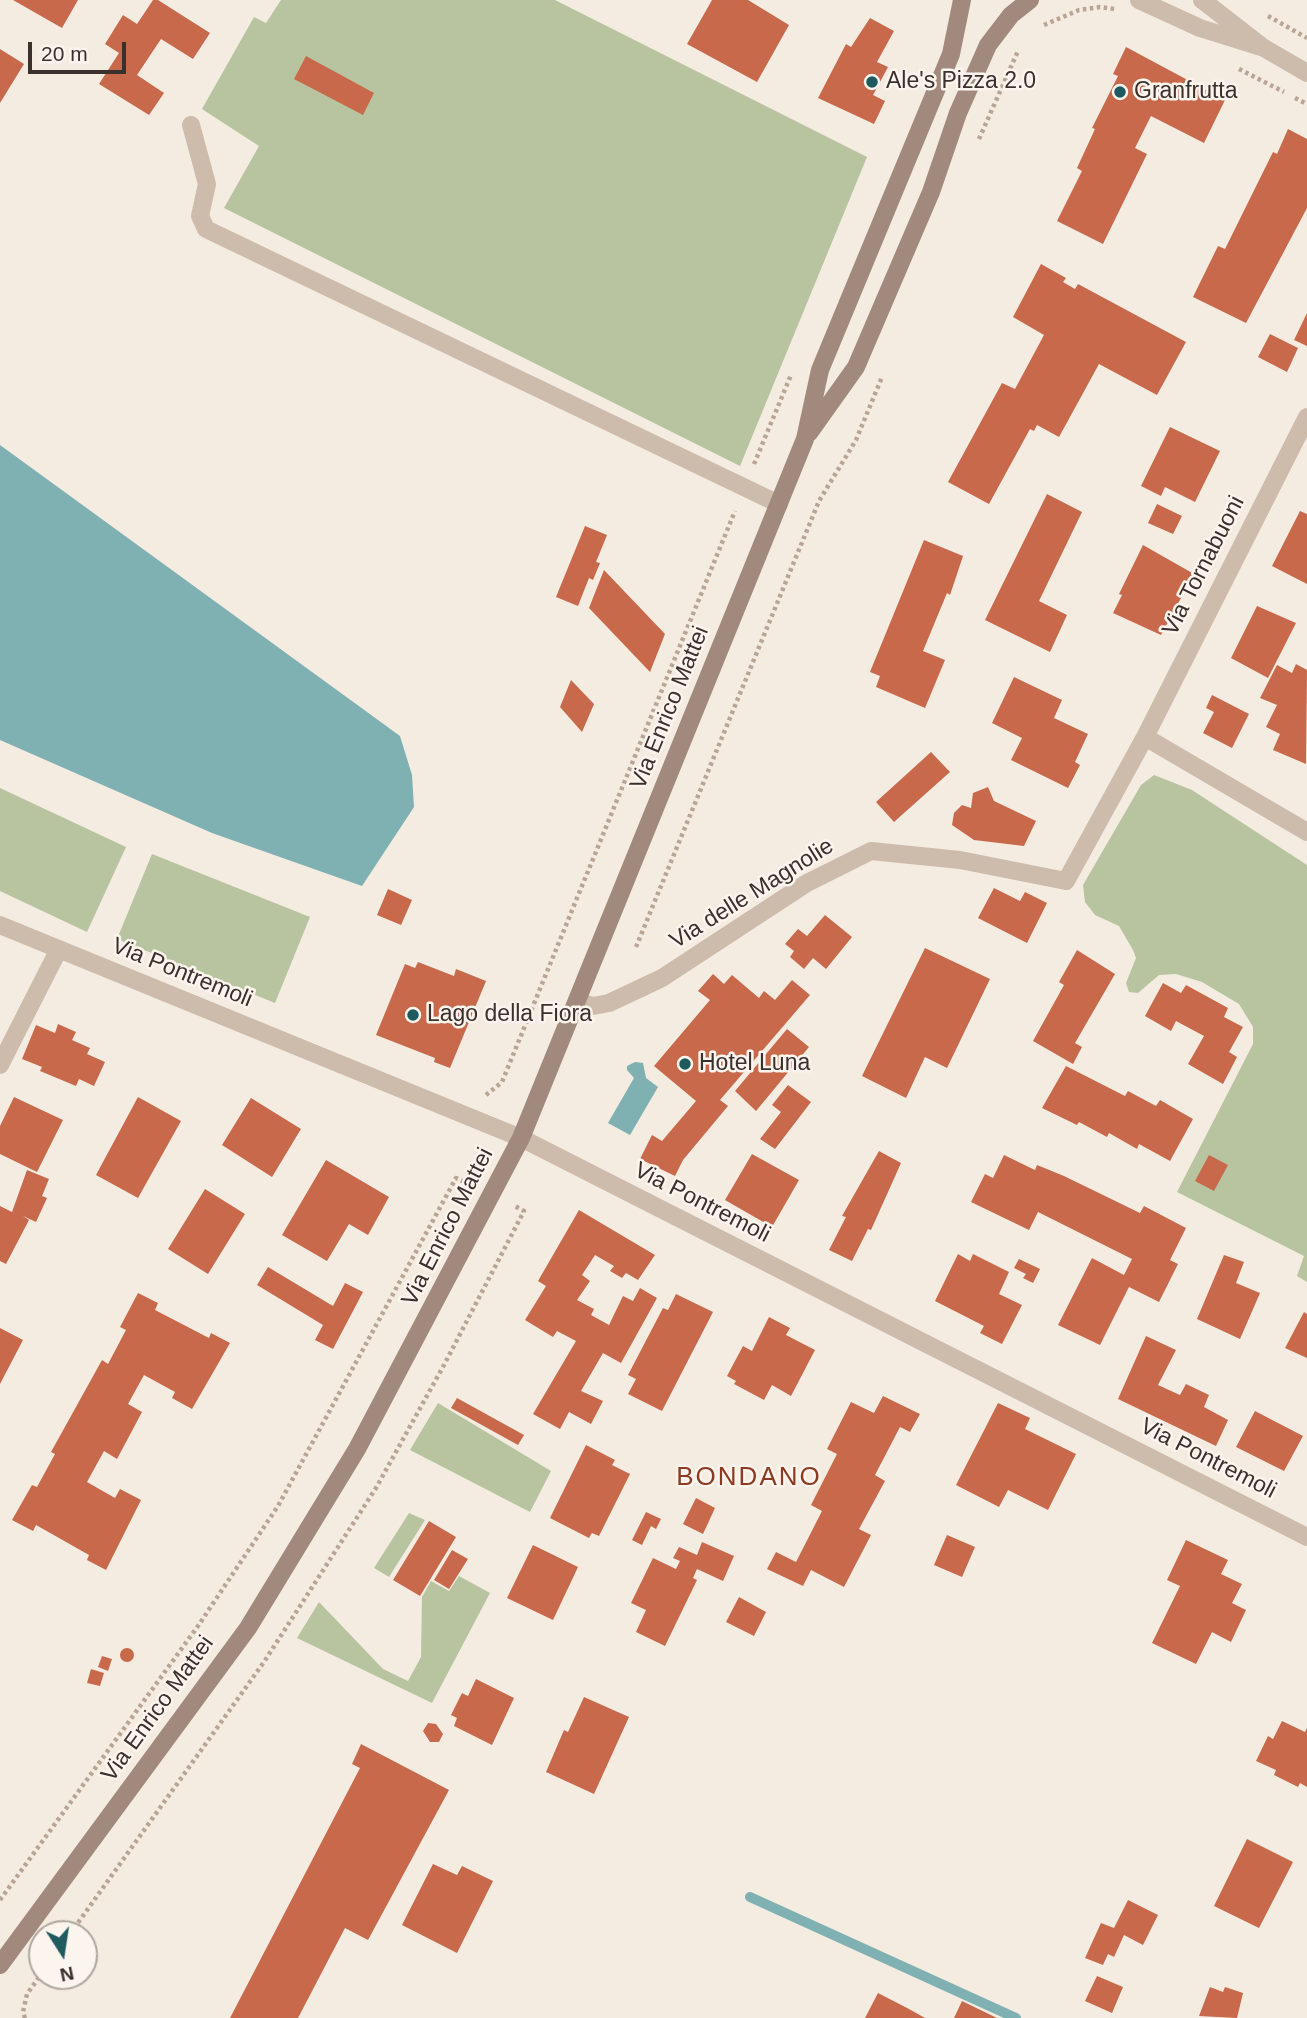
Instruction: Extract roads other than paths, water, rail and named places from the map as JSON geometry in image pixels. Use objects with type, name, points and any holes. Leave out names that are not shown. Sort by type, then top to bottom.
[{"type":"main road","name":"Via Enrico Mattei","points":[[0,1965],[248,1628],[324,1508],[405,1361],[521,1138],[805,439],[820,370],[951,54],[962,0]]},
{"type":"main road","name":"Via Enrico Mattei","points":[[805,439],[856,367],[988,45],[1011,15],[1030,0]]},
{"type":"street","points":[[1139,0],[1200,28],[1264,48]]},
{"type":"street","points":[[1202,0],[1264,48],[1307,73]]},
{"type":"street","points":[[191,125],[207,184],[200,216],[206,229],[779,504]]},
{"type":"street","name":"Via Tornabuoni","points":[[1145,737],[1307,417]]},
{"type":"street","points":[[1145,737],[1307,832]]},
{"type":"street","name":"Via delle Magnolie","points":[[578,1002],[593,1006],[609,1003],[662,978],[807,883],[871,851],[960,860],[1066,881],[1145,737]]},
{"type":"street","name":"Via Pontremoli","points":[[0,925],[521,1138],[1307,1537]]},
{"type":"street","points":[[0,1065],[59,949]]},
{"type":"water","points":[[0,445],[400,736],[412,775],[414,807],[362,886],[212,833],[0,740]]},
{"type":"water","points":[[635,1062],[643,1063],[646,1078],[658,1087],[630,1135],[608,1123],[634,1078],[627,1066]]},
{"type":"waterway","points":[[750,1897],[1016,2018]]},
{"type":"place","name":"Ale's Pizza 2.0","points":[[872,82]]},
{"type":"place","name":"Granfrutta","points":[[1120,92]]},
{"type":"place","name":"Lago della Fiora","points":[[413,1015]]},
{"type":"place","name":"Hotel Luna","points":[[685,1064]]},
{"type":"district","name":"BONDANO","points":[[749,1478]]}]
